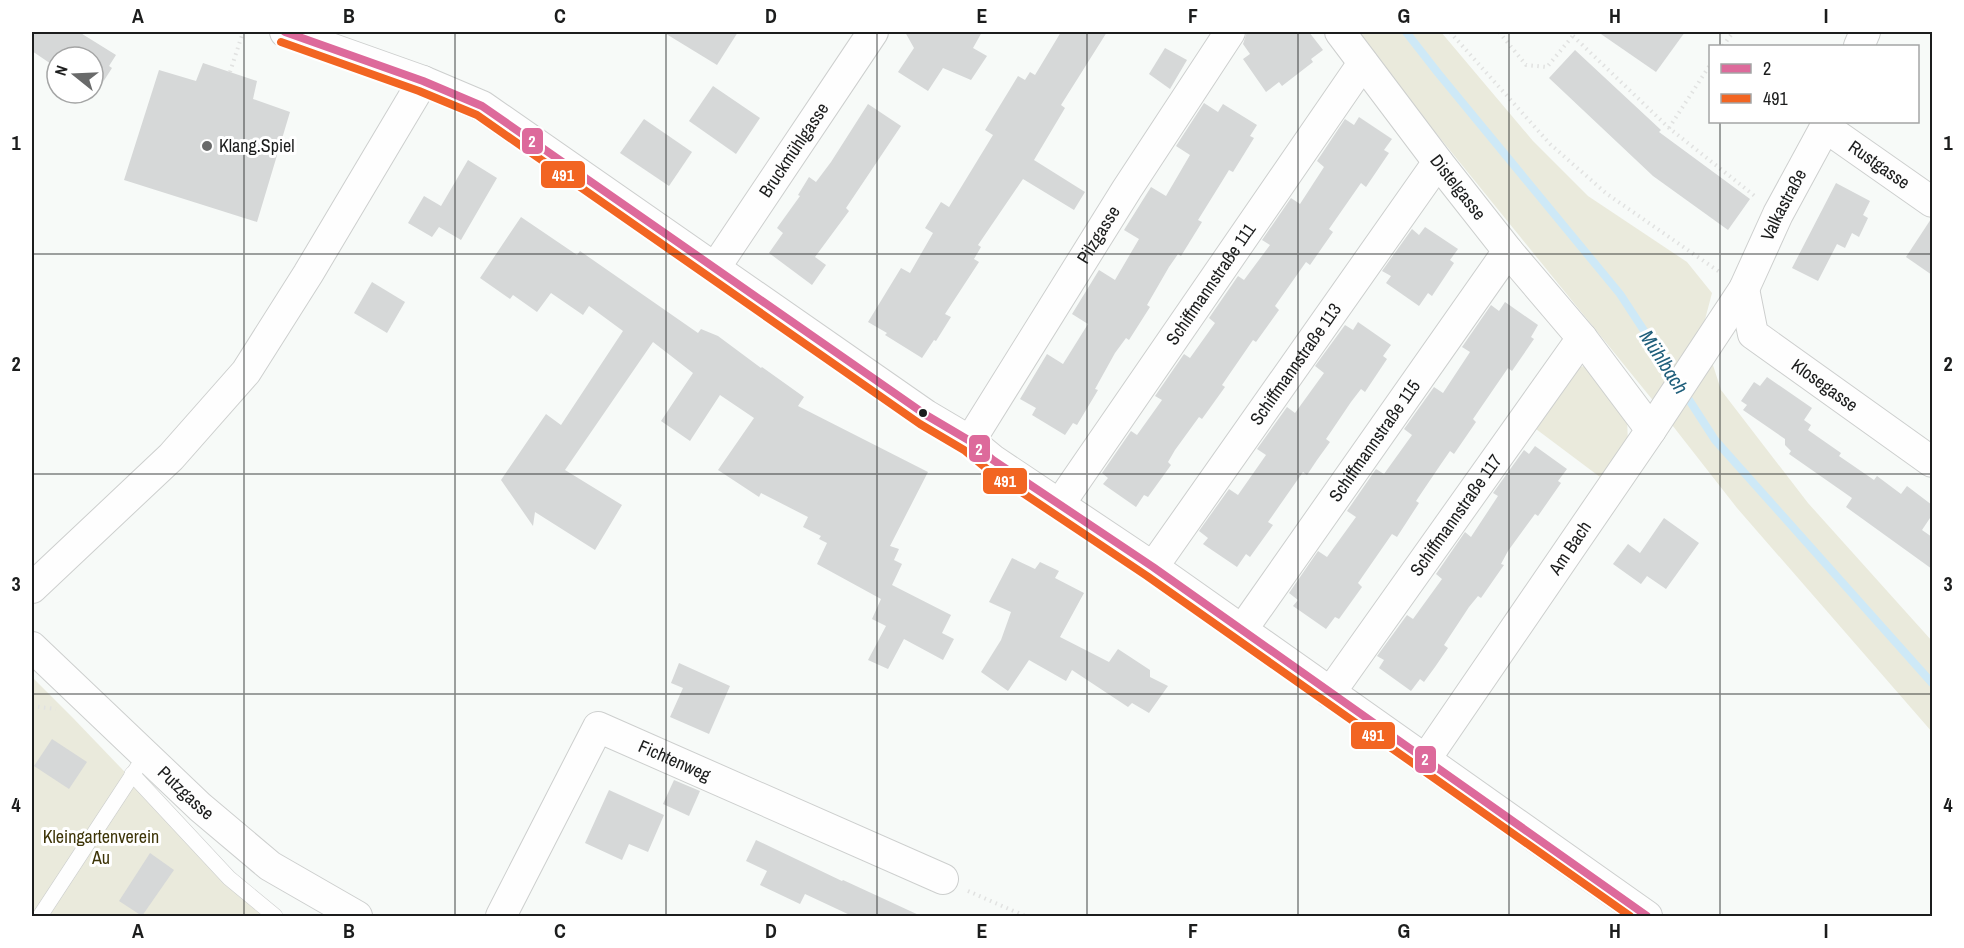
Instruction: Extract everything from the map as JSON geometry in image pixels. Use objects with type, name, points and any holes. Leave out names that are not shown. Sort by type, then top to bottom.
[{"type":"street","points":[[285,32],[423,81],[482,106],[926,415],[970,441],[993,460],[1153,567],[1647,916]]},
{"type":"street","name":"Bruckmühlgasse","points":[[715,268],[873,32]]},
{"type":"street","name":"Pilzgasse","points":[[970,441],[1127,189],[1230,32]]},
{"type":"street","name":"Distelgasse","points":[[1340,32],[1508,251],[1582,338]]},
{"type":"street","name":"Schiffmannstraße 111","points":[[1059,505],[1363,63]]},
{"type":"street","points":[[32,588],[171,457],[246,372],[308,274],[423,81]]},
{"type":"street","name":"Valkastraße","points":[[1691,370],[1744,289],[1778,214],[1827,124]]},
{"type":"street","name":"Rustgasse","points":[[1827,124],[1932,202]]},
{"type":"street","name":"Schiffmannstraße 113","points":[[1153,567],[1438,162]]},
{"type":"street","name":"Schiffmannstraße 115","points":[[1242,630],[1508,251]]},
{"type":"street","name":"Klosegasse","points":[[1744,289],[1754,334],[1932,462]]},
{"type":"street","points":[[1582,338],[1658,420]]},
{"type":"street","name":"Schiffmannstraße 117","points":[[1330,693],[1582,338]]},
{"type":"street","name":"Am Bach","points":[[1425,760],[1691,370]]},
{"type":"street","name":"Putzgasse","points":[[32,648],[139,765],[200,807],[270,866],[353,916]]},
{"type":"street","name":"Fichtenweg","points":[[501,916],[598,727],[943,879]]},
{"type":"lane","points":[[40,916],[139,765],[229,878],[275,916]]},
{"type":"path","points":[[230,72],[243,32]]},
{"type":"path","points":[[1450,32],[1550,144],[1607,194],[1744,289]]},
{"type":"path","points":[[1499,32],[1526,65],[1547,67],[1576,32]]},
{"type":"path","points":[[1724,45],[1733,32]]},
{"type":"path","points":[[1573,36],[1669,128],[1778,214]]},
{"type":"path","points":[[1669,128],[1709,67]]},
{"type":"path","points":[[943,879],[1025,916]]},
{"type":"green space","points":[[1358,32],[1441,32],[1533,141],[1588,196],[1687,262],[1712,293],[1702,331],[1721,390],[1808,503],[1932,641],[1932,732],[1737,508],[1651,398],[1397,85]]},
{"type":"green space","points":[[1585,366],[1627,415],[1628,446],[1604,480],[1532,426],[1572,368]]},
{"type":"green space","name":"Kleingartenverein Au","points":[[32,677],[73,718],[263,916],[32,916]]},
{"type":"building","points":[[32,32],[79,32],[100,45],[45,45],[45,60],[32,51]]},
{"type":"building","points":[[663,32],[738,32],[717,65]]},
{"type":"building","points":[[905,32],[982,32],[973,48],[987,56],[971,80],[943,68],[928,91],[898,72],[914,48]]},
{"type":"building","points":[[1061,32],[1107,32],[1061,105],[1065,108],[1034,160],[1085,192],[1074,210],[1023,179],[978,245],[981,247],[974,259],[979,262],[945,314],[951,317],[922,358],[868,322],[901,268],[910,273],[933,233],[925,228],[941,202],[949,207],[993,135],[985,130],[1018,76],[1025,80],[1030,72],[1035,75]]},
{"type":"building","points":[[1247,32],[1309,32],[1323,50],[1311,59],[1313,62],[1282,86],[1279,82],[1266,92],[1243,59],[1250,54],[1243,44]]},
{"type":"building","points":[[1598,32],[1685,32],[1656,72]]},
{"type":"building","points":[[105,48],[116,55],[109,66],[112,68],[105,79]]},
{"type":"building","points":[[1165,48],[1187,60],[1170,89],[1149,74]]},
{"type":"building","points":[[1575,50],[1661,130],[1659,132],[1750,199],[1728,230],[1653,176],[1549,78]]},
{"type":"building","name":"Klang.Spiel","points":[[203,63],[257,81],[253,99],[290,112],[257,222],[124,180],[159,70],[196,81]]},
{"type":"building","points":[[713,86],[760,118],[736,154],[689,121]]},
{"type":"building","points":[[1204,103],[1218,112],[1223,104],[1257,125],[1250,136],[1254,138],[1233,172],[1229,170],[1198,220],[1202,222],[1181,256],[1178,254],[1169,267],[1147,305],[1150,307],[1129,340],[1126,338],[1115,353],[1095,389],[1098,390],[1077,425],[1073,423],[1065,435],[1032,415],[1036,408],[1020,399],[1047,354],[1063,364],[1088,324],[1072,314],[1099,270],[1115,280],[1139,239],[1124,230],[1151,187],[1166,196],[1190,155],[1176,146]]},
{"type":"building","points":[[868,104],[901,126],[846,208],[849,211],[815,257],[826,265],[812,285],[769,253],[783,233],[777,228],[800,196],[798,195],[809,177],[816,182]]},
{"type":"building","points":[[1359,117],[1392,139],[1384,150],[1389,153],[1366,187],[1361,183],[1329,229],[1333,232],[1310,265],[1306,262],[1275,306],[1279,310],[1256,342],[1253,340],[1222,385],[1225,387],[1202,419],[1199,417],[1175,450],[1168,462],[1171,465],[1148,497],[1144,495],[1136,507],[1103,484],[1108,478],[1102,473],[1131,431],[1137,435],[1162,400],[1155,396],[1184,354],[1190,358],[1215,323],[1209,318],[1238,276],[1244,280],[1270,245],[1262,240],[1291,198],[1300,204],[1324,167],[1317,161],[1345,119],[1354,125]]},
{"type":"building","points":[[644,119],[692,152],[669,186],[620,153]]},
{"type":"building","points":[[468,160],[497,178],[461,240],[439,227],[432,237],[408,223],[424,196],[441,206]]},
{"type":"building","points":[[1836,183],[1870,201],[1863,215],[1868,218],[1859,237],[1852,233],[1845,248],[1837,244],[1818,281],[1792,268]]},
{"type":"building","points":[[521,217],[577,255],[580,251],[698,333],[701,329],[718,336],[804,397],[798,406],[928,472],[890,546],[899,549],[894,560],[902,564],[892,585],[951,615],[942,633],[954,639],[943,660],[904,639],[888,669],[868,660],[886,626],[872,619],[881,599],[817,564],[827,543],[819,539],[821,536],[803,527],[808,517],[761,493],[759,497],[718,470],[754,418],[720,395],[690,441],[661,421],[693,373],[653,342],[565,470],[622,505],[595,550],[535,512],[533,526],[501,480],[546,414],[561,425],[623,331],[589,306],[583,315],[551,293],[537,312],[513,295],[510,299],[480,278]]},
{"type":"building","points":[[1932,219],[1932,275],[1906,257]]},
{"type":"building","points":[[1425,227],[1458,249],[1450,260],[1454,263],[1432,296],[1428,293],[1419,306],[1386,283],[1391,276],[1382,271],[1412,229],[1419,235]]},
{"type":"building","points":[[372,282],[405,302],[387,333],[354,313]]},
{"type":"building","points":[[1505,302],[1538,325],[1531,337],[1534,339],[1512,371],[1508,368],[1473,419],[1476,422],[1454,454],[1450,451],[1441,464],[1416,501],[1419,503],[1397,537],[1392,534],[1358,583],[1362,587],[1339,619],[1335,617],[1326,629],[1293,606],[1298,600],[1289,593],[1318,551],[1327,557],[1356,517],[1347,511],[1376,469],[1384,474],[1412,435],[1404,429],[1434,387],[1443,393],[1470,352],[1462,347],[1491,305],[1499,311]]},
{"type":"building","points":[[1358,322],[1391,345],[1383,356],[1387,359],[1365,392],[1361,389],[1351,402],[1326,439],[1330,442],[1307,475],[1303,472],[1268,522],[1273,525],[1250,557],[1246,554],[1237,567],[1203,544],[1208,538],[1199,531],[1229,489],[1238,495],[1266,455],[1257,449],[1287,407],[1295,413],[1324,373],[1315,366],[1345,325],[1353,330]]},
{"type":"building","points":[[1767,377],[1812,408],[1804,420],[1811,425],[1808,430],[1841,453],[1839,456],[1874,480],[1877,476],[1901,494],[1907,486],[1932,505],[1932,515],[1922,530],[1932,537],[1932,569],[1846,507],[1852,498],[1789,454],[1791,451],[1785,445],[1785,439],[1743,410],[1747,405],[1741,401],[1754,382],[1760,386]]},
{"type":"building","points":[[1535,446],[1567,469],[1558,481],[1561,483],[1538,516],[1535,514],[1508,551],[1501,564],[1504,565],[1481,598],[1478,596],[1469,607],[1444,645],[1448,648],[1435,667],[1424,682],[1420,679],[1411,691],[1379,668],[1384,660],[1377,656],[1407,615],[1413,619],[1442,579],[1436,574],[1465,532],[1471,537],[1498,496],[1493,493],[1524,450],[1529,454]]},
{"type":"building","points":[[1664,518],[1699,543],[1666,589],[1647,576],[1641,584],[1613,564],[1628,544],[1640,553]]},
{"type":"building","points":[[1012,558],[1035,569],[1040,562],[1059,571],[1055,578],[1084,593],[1060,637],[1109,662],[1118,649],[1150,670],[1150,677],[1168,686],[1149,713],[1132,703],[1128,707],[1072,670],[1066,681],[1029,660],[1008,691],[981,672],[1001,640],[1011,612],[989,602]]},
{"type":"building","points":[[679,663],[730,686],[709,734],[670,717],[683,688],[671,683]]},
{"type":"building","points":[[52,739],[87,762],[69,789],[34,766]]},
{"type":"building","points":[[674,780],[700,791],[689,816],[663,804]]},
{"type":"building","points":[[609,790],[664,815],[648,852],[629,844],[622,860],[585,843]]},
{"type":"building","points":[[756,840],[921,916],[852,916],[805,894],[800,904],[760,885],[767,871],[746,861]]},
{"type":"building","points":[[150,853],[174,870],[142,916],[119,901]]},
{"type":"waterway","name":"Mühlbach","points":[[1406,32],[1620,294],[1677,381]]},
{"type":"waterway","name":"Mühlbach","points":[[1684,392],[1715,440],[1932,683]]},
{"type":"transit line","name":"2","points":[[285,32],[423,81],[482,106],[926,415],[970,441],[993,460],[1153,567],[1647,916]]},
{"type":"transit line","name":"491","points":[[281,42],[419,91],[477,115],[920,424],[964,450],[987,469],[1147,576],[1630,916]]},
{"type":"place","name":"Klang.Spiel","points":[[207,146]]}]
